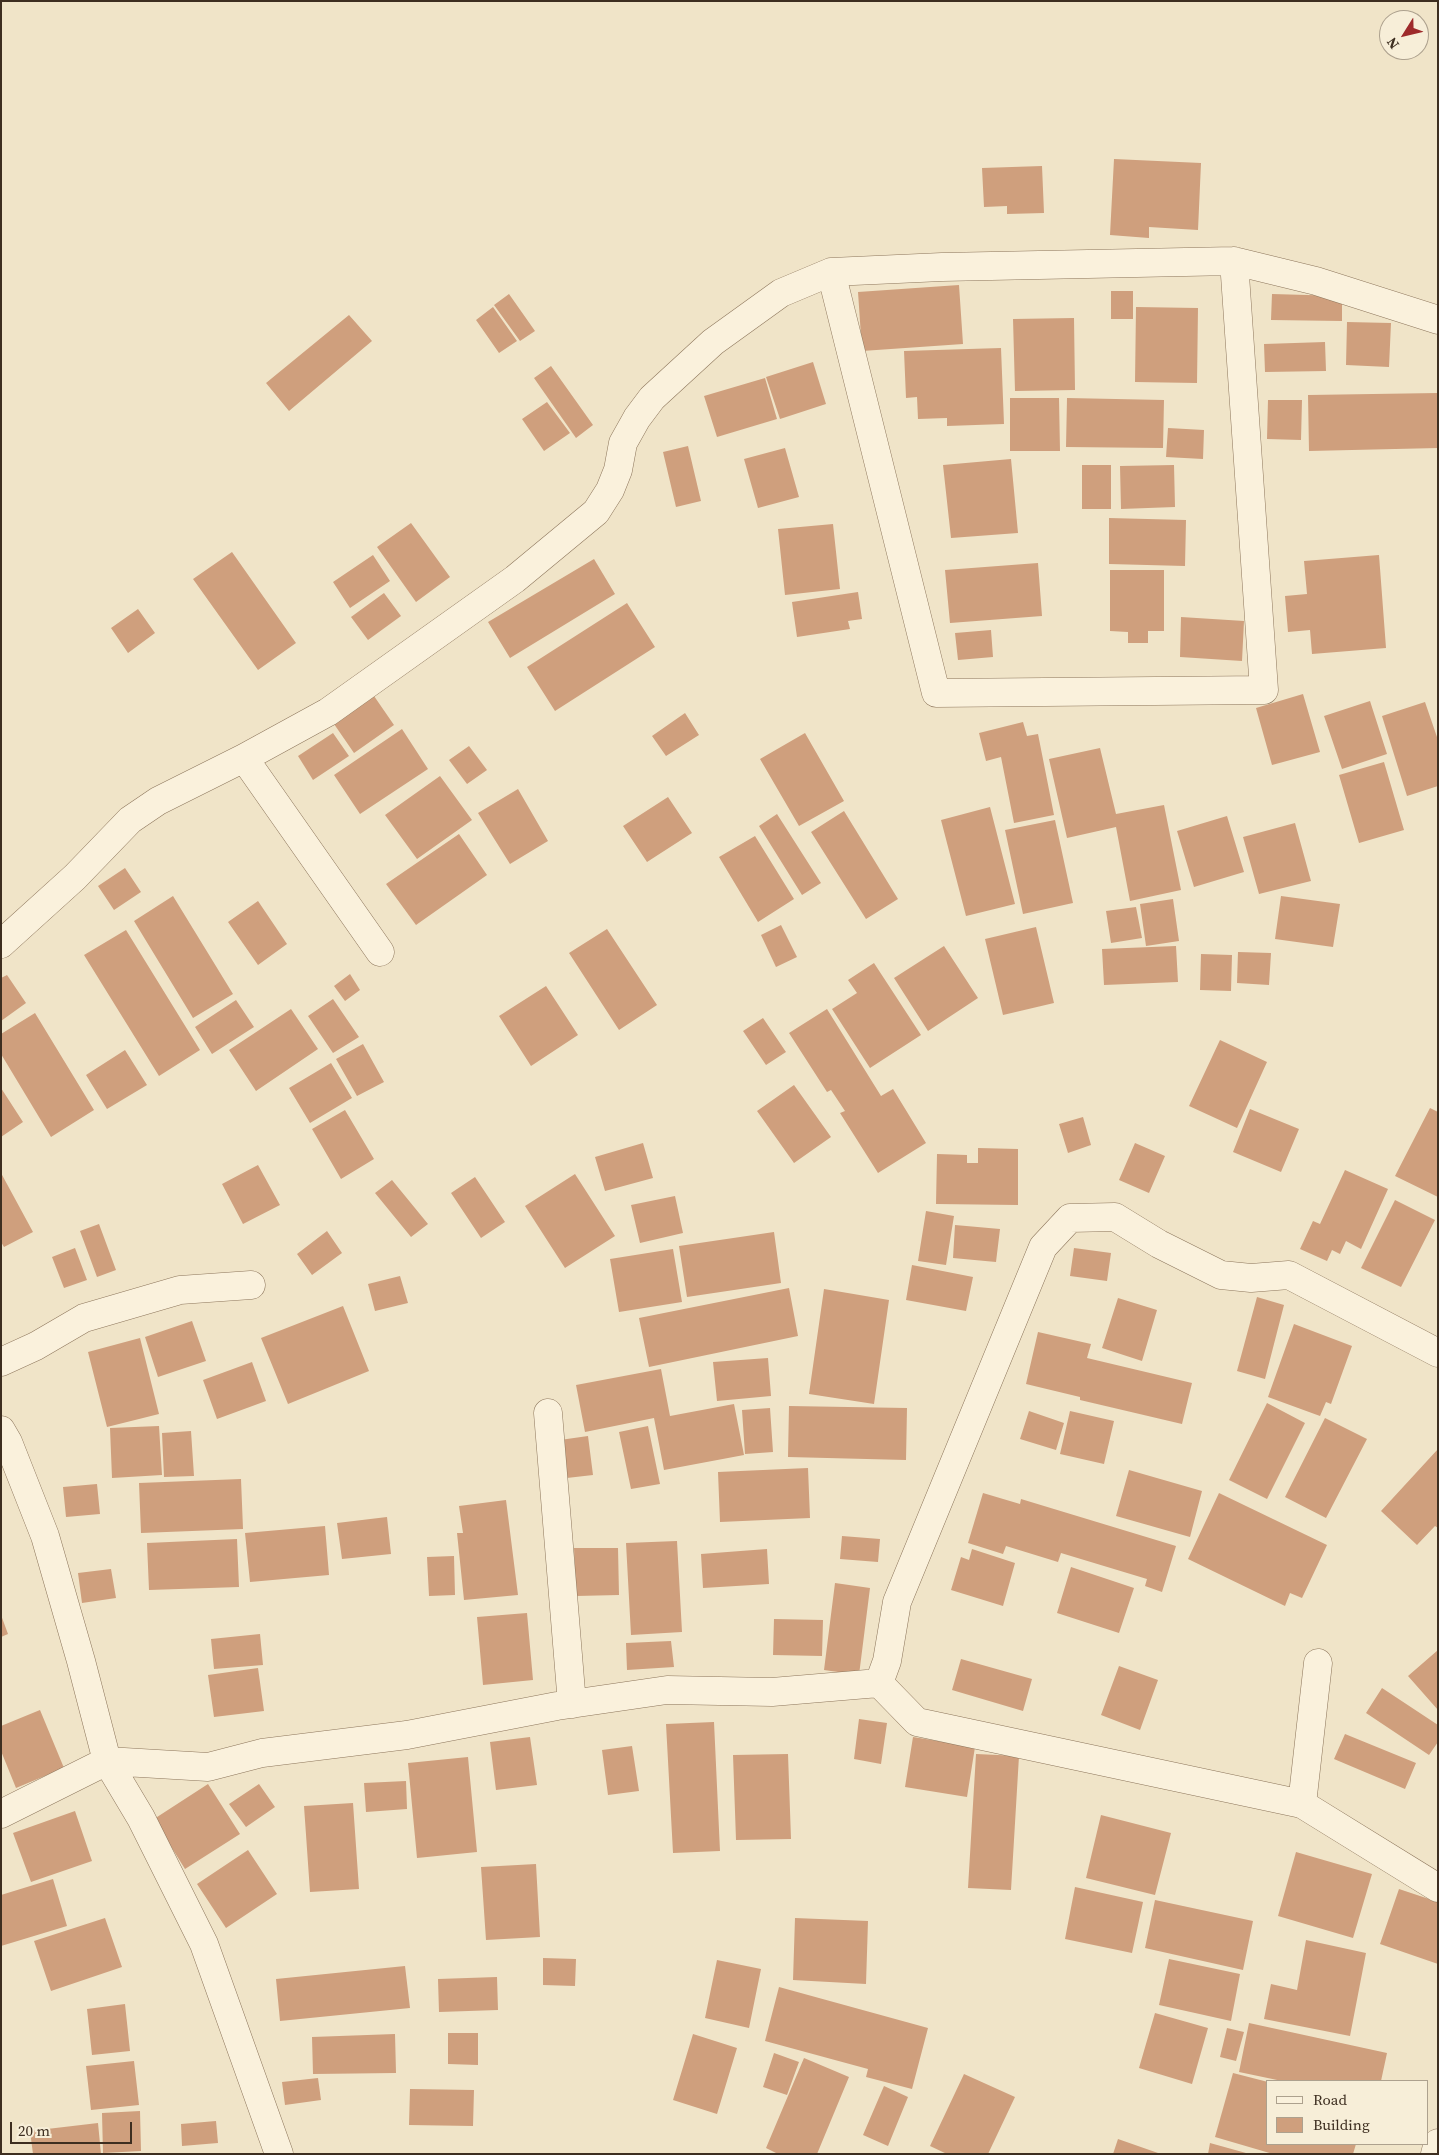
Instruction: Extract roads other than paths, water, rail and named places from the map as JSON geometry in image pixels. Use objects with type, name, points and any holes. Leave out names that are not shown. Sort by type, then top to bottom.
[{"type":"street","points":[[831,272],[936,693],[1264,690],[1234,261]]},
{"type":"street","points":[[1,944],[75,877],[130,820],[158,801],[244,758],[328,712],[523,573],[596,512],[610,490],[618,470],[623,442],[637,418],[652,398],[713,342],[781,293],[831,272],[942,267],[1234,261],[1316,281],[1438,320]]},
{"type":"street","points":[[244,758],[380,952]]},
{"type":"street","points":[[879,1683],[887,1661],[896,1602],[1043,1247],[1070,1218],[1115,1217],[1159,1244],[1221,1275],[1251,1278],[1289,1275],[1438,1353]]},
{"type":"street","points":[[1,1362],[36,1346],[84,1318],[180,1290],[251,1284]]},
{"type":"street","points":[[548,1413],[572,1704]]},
{"type":"street","points":[[1,1430],[8,1442],[45,1536],[107,1761],[141,1818],[204,1944],[279,2154]]},
{"type":"street","points":[[1302,1804],[1318,1663]]},
{"type":"street","points":[[1,1814],[107,1761],[208,1767],[262,1753],[407,1735],[557,1706],[668,1690],[772,1692],[879,1683]]},
{"type":"street","points":[[879,1683],[917,1722],[1302,1804],[1438,1888]]},
{"type":"street","points":[[1435,2154],[1438,2143]]}]
